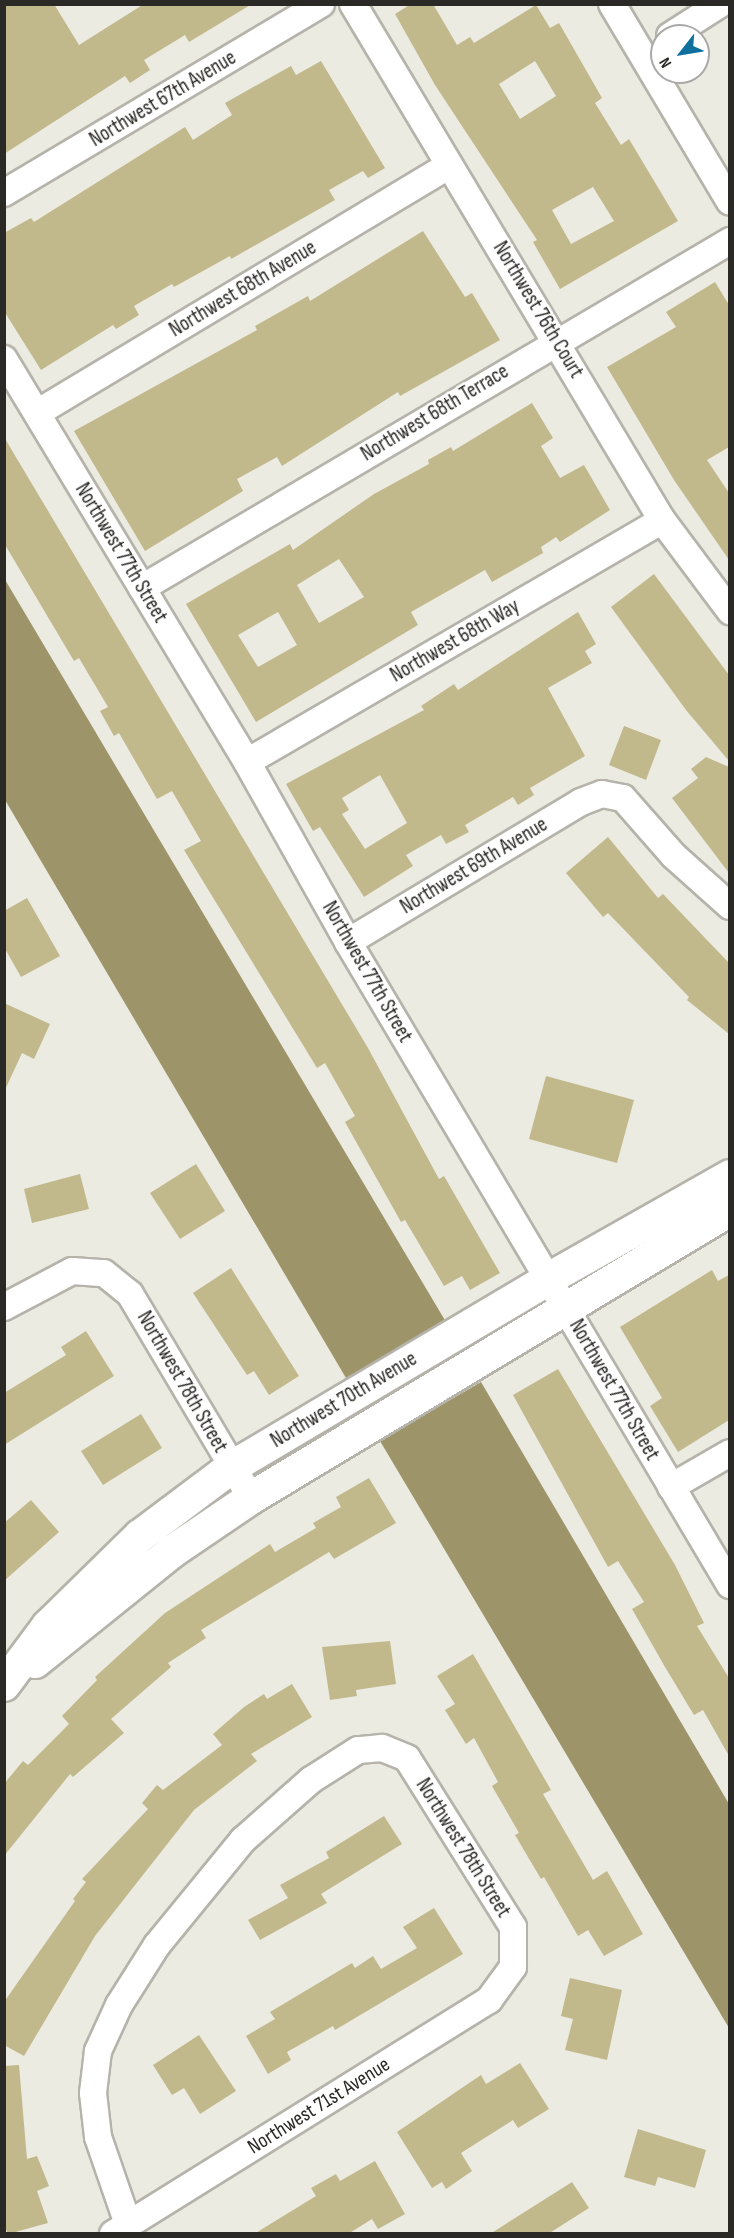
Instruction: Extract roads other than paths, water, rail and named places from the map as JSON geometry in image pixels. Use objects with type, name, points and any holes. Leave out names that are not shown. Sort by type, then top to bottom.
[{"type":"street","name":"Northwest 67th Avenue","points":[[4,193],[321,4]]},
{"type":"street","name":"Northwest 76th Court","points":[[353,4],[557,340],[662,520],[729,611]]},
{"type":"street","points":[[612,4],[650,45]]},
{"type":"street","points":[[689,24],[720,4]]},
{"type":"street","points":[[670,84],[729,202]]},
{"type":"street","name":"Northwest 68th Avenue","points":[[37,413],[449,165]]},
{"type":"street","name":"Northwest 68th Terrace","points":[[142,588],[557,340],[729,241]]},
{"type":"street","name":"Northwest 77th Street","points":[[4,358],[247,762],[348,942],[550,1278],[729,1585]]},
{"type":"street","name":"Northwest 68th Way","points":[[247,762],[662,520]]},
{"type":"street","name":"Northwest 69th Avenue","points":[[348,942],[581,802],[602,794],[623,798],[674,856],[729,906]]},
{"type":"street","name":"Northwest 70th Avenue","points":[[5,1684],[48,1626],[140,1536],[232,1467],[550,1278],[729,1176]]},
{"type":"street","name":"Northwest 70th Avenue","points":[[5,1684],[173,1551],[251,1498],[729,1210]]},
{"type":"street","name":"Northwest 78th Street","points":[[4,1307],[72,1271],[104,1273],[130,1294],[251,1498]]},
{"type":"street","points":[[671,1487],[729,1453]]},
{"type":"street","name":"Northwest 78th Street","points":[[120,2229],[98,2137],[93,2093],[98,2051],[119,2005],[157,1945],[243,1840],[311,1780],[358,1750],[382,1748],[407,1758],[513,1927],[513,1967]]},
{"type":"street","name":"Northwest 71st Avenue","points":[[120,2229],[489,2000],[513,1967]]}]
